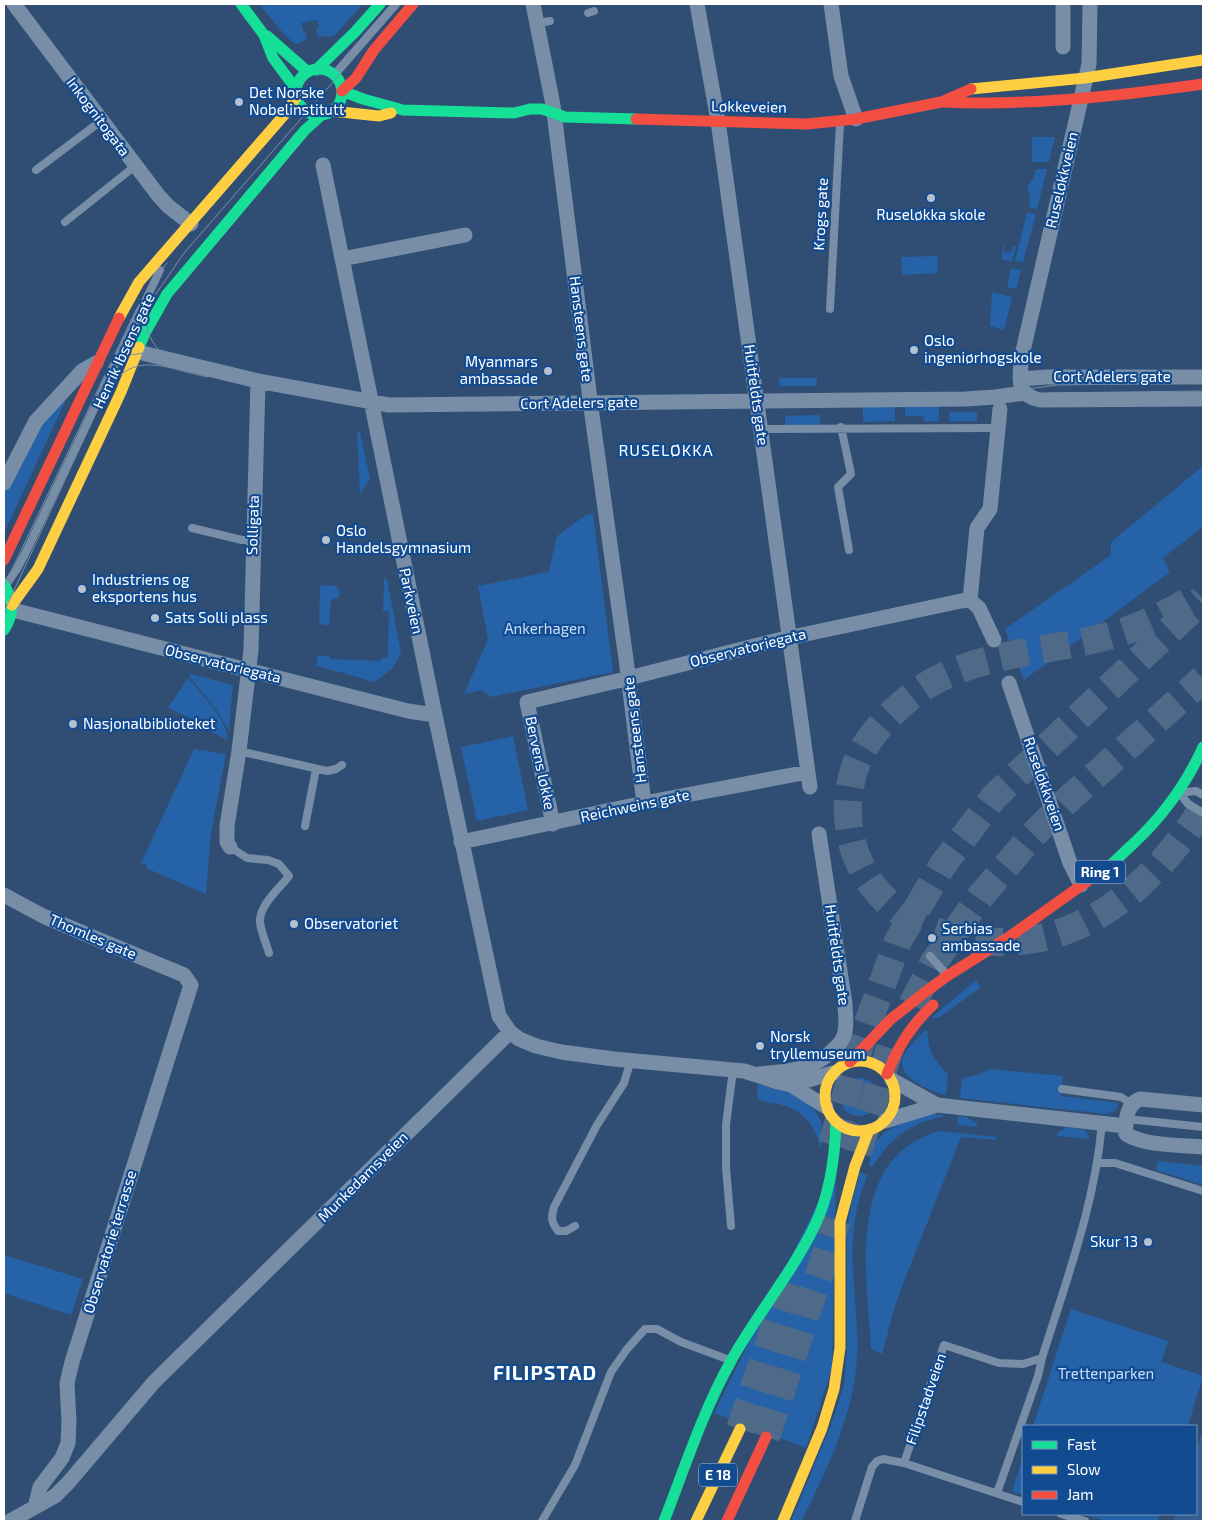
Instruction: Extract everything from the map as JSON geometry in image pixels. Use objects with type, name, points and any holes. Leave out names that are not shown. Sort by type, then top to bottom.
[{"type":"main road","points":[[241,4],[264,35],[273,58],[296,93],[299,103],[312,113],[327,113],[338,105],[342,91],[356,78],[374,50],[413,4]]},
{"type":"main road","points":[[296,93],[302,77],[355,32],[380,4]]},
{"type":"main road","points":[[264,35],[278,43],[297,63],[312,70],[327,71],[334,74],[339,81],[342,91]]},
{"type":"main road","name":"Løkkeveien","points":[[342,91],[403,110],[514,113],[530,120],[541,120],[554,114],[580,118],[807,124],[840,121],[941,102],[970,89],[1085,78],[1203,60]]},
{"type":"main road","name":"Løkkeveien","points":[[941,102],[974,104],[1080,100],[1203,84]]},
{"type":"main road","name":"Henrik Ibsens gate","points":[[4,560],[132,293],[151,268],[285,114],[296,93]]},
{"type":"main road","name":"Løkkeveien","points":[[327,113],[379,116],[403,110]]},
{"type":"main road","name":"Henrik Ibsens gate","points":[[4,630],[11,618],[12,608],[38,569],[121,392],[155,314],[167,294],[305,130],[327,113]]},
{"type":"main road","points":[[4,586],[11,599],[12,608]]},
{"type":"main road","name":"Ring 1","points":[[850,1062],[891,1019],[947,976],[1009,937],[1081,884],[1112,864],[1152,826],[1179,792],[1203,747]]},
{"type":"main road","name":"Ring 1","points":[[959,982],[1009,937]]},
{"type":"main road","points":[[890,1077],[874,1064],[858,1060],[841,1066],[829,1078],[825,1092],[826,1107],[836,1122],[846,1128],[857,1131],[878,1127],[885,1121],[894,1106],[895,1097],[890,1077],[901,1040],[910,1026],[939,1000]]},
{"type":"main road","points":[[664,1521],[708,1411],[731,1361],[803,1248],[816,1224],[835,1150],[836,1122]]},
{"type":"main road","points":[[783,1521],[827,1415],[837,1382],[840,1368],[840,1222],[855,1166],[869,1130]]},
{"type":"main road","name":"E 18","points":[[696,1521],[740,1429]]},
{"type":"main road","name":"E 18","points":[[728,1521],[766,1437]]},
{"type":"street","name":"Inkognitogata","points":[[14,4],[163,201],[191,224]]},
{"type":"street","name":"Hansteens gate","points":[[533,4],[544,22],[548,75],[644,803]]},
{"type":"street","name":"Huitfeldts gate","points":[[697,4],[718,122],[809,779]]},
{"type":"street","points":[[831,4],[842,76],[856,118]]},
{"type":"street","points":[[1063,4],[1063,46]]},
{"type":"street","name":"Ruseløkkveien","points":[[1022,386],[1022,355],[1089,61],[1090,4]]},
{"type":"street","name":"Parkveien","points":[[323,166],[495,1004],[499,1016],[510,1032]]},
{"type":"street","points":[[342,259],[465,235]]},
{"type":"street","name":"Cort Adelers gate","points":[[138,352],[258,381],[392,405],[979,398],[1047,377],[1203,377]]},
{"type":"street","points":[[4,484],[36,421],[82,371],[97,363]]},
{"type":"street","name":"Solligata","points":[[249,670],[258,381]]},
{"type":"street","name":"Cort Adelers gate","points":[[1022,386],[1028,396],[1040,400],[1203,399]]},
{"type":"street","points":[[994,640],[979,608],[970,600],[977,528],[990,509],[1000,409]]},
{"type":"street","name":"Observatoriegata","points":[[527,702],[790,637],[951,602],[970,600]]},
{"type":"street","name":"Observatoriegata","points":[[12,608],[408,711],[435,715]]},
{"type":"street","points":[[230,847],[226,835],[249,670]]},
{"type":"street","name":"Ruseløkkveien","points":[[1009,683],[1070,863],[1081,884]]},
{"type":"street","name":"Bervens løkke","points":[[527,702],[553,824]]},
{"type":"street","name":"Reichweins gate","points":[[462,842],[644,803],[809,779]]},
{"type":"street","name":"Huitfeldts gate","points":[[758,1075],[792,1071],[815,1064],[839,1045],[846,1032],[845,1004],[819,834]]},
{"type":"street","name":"Thomles gate","points":[[4,895],[52,919],[184,975]]},
{"type":"street","name":"Observatorie terrasse","points":[[35,1507],[40,1487],[62,1458],[68,1443],[67,1383],[190,991],[191,985],[184,975]]},
{"type":"street","points":[[510,1032],[528,1043],[561,1052],[733,1070],[758,1075],[792,1085],[826,1107]]},
{"type":"street","name":"Munkedamsveien","points":[[10,1521],[55,1496],[154,1382],[510,1032]]},
{"type":"street","points":[[792,1085],[833,1073]]},
{"type":"street","points":[[890,1077],[937,1105]]},
{"type":"street","points":[[1203,1105],[1140,1100],[1128,1116],[1126,1134],[1130,1137],[1153,1143],[1203,1147]]},
{"type":"street","points":[[885,1121],[937,1105],[1102,1123],[1128,1116]]},
{"type":"lane","points":[[334,74],[396,4]]},
{"type":"lane","points":[[36,170],[101,121]]},
{"type":"lane","name":"Krogs gate","points":[[830,309],[840,121]]},
{"type":"lane","points":[[65,222],[135,166]]},
{"type":"lane","points":[[4,586],[17,569],[25,554],[158,275],[168,249]]},
{"type":"lane","points":[[142,307],[196,258]]},
{"type":"lane","points":[[122,348],[138,352]]},
{"type":"lane","points":[[841,428],[852,474],[838,487],[849,550]]},
{"type":"lane","points":[[760,429],[998,428]]},
{"type":"lane","points":[[192,528],[242,540],[252,540]]},
{"type":"lane","points":[[239,751],[327,771],[336,769],[342,764]]},
{"type":"lane","points":[[305,826],[316,769]]},
{"type":"lane","points":[[1179,792],[1196,792],[1203,795]]},
{"type":"lane","points":[[1179,792],[1188,804],[1203,813]]},
{"type":"lane","points":[[230,847],[247,858],[268,860],[279,864],[289,876],[266,904],[260,916],[260,924],[269,953]]},
{"type":"lane","points":[[930,956],[947,976]]},
{"type":"lane","points":[[575,1226],[566,1232],[558,1231],[552,1224],[551,1216],[554,1207],[597,1125],[624,1083],[631,1060]]},
{"type":"lane","points":[[731,1226],[726,1168],[726,1125],[733,1070]]},
{"type":"lane","points":[[1062,1089],[1122,1097],[1128,1116],[1203,1127]]},
{"type":"lane","points":[[997,1494],[1038,1376],[1084,1222],[1098,1163],[1102,1123]]},
{"type":"lane","points":[[1098,1163],[1122,1165],[1203,1191]]},
{"type":"lane","points":[[542,1521],[575,1465],[611,1372],[627,1349],[645,1329],[657,1329],[681,1342],[731,1361]]},
{"type":"lane","name":"Filipstadveien","points":[[904,1463],[944,1345],[999,1363],[1023,1364],[1042,1358]]},
{"type":"lane","name":"Filipstadveien","points":[[855,1521],[872,1467],[877,1461],[883,1459],[904,1463],[1022,1502]]},
{"type":"lane","points":[[1064,1515],[1085,1521]]},
{"type":"green space","points":[[259,4],[363,4],[334,36],[318,37],[316,29],[319,28],[317,20],[301,23],[307,40],[295,44],[283,33]]},
{"type":"green space","points":[[1032,137],[1055,137],[1049,162],[1032,162]]},
{"type":"green space","points":[[1036,169],[1047,169],[1037,209],[1029,207],[1030,197],[1027,188],[1033,179]]},
{"type":"green space","points":[[1027,212],[1036,214],[1023,262],[1015,261]]},
{"type":"green space","points":[[1003,245],[1006,253],[1012,252],[1013,246],[1016,247],[1012,261],[1002,260]]},
{"type":"green space","points":[[937,256],[938,273],[902,275],[901,257]]},
{"type":"green space","points":[[1011,268],[1021,270],[1016,289],[1007,287]]},
{"type":"green space","points":[[992,292],[1012,297],[1004,330],[990,326]]},
{"type":"green space","points":[[779,378],[817,378],[817,386],[780,386]]},
{"type":"green space","points":[[65,399],[4,533],[4,494],[37,427]]},
{"type":"green space","points":[[939,406],[939,421],[924,421],[923,416],[905,416],[905,407]]},
{"type":"green space","points":[[863,407],[895,407],[895,421],[863,422]]},
{"type":"green space","points":[[949,412],[977,412],[977,421],[949,421]]},
{"type":"green space","points":[[820,415],[820,425],[785,425],[785,416]]},
{"type":"green space","points":[[357,431],[360,432],[370,479],[360,494]]},
{"type":"green space","points":[[1203,466],[1203,527],[1163,558],[1170,572],[1024,680],[1005,629],[1111,555],[1111,542]]},
{"type":"green space","name":"Ankerhagen","points":[[593,514],[613,672],[491,697],[482,690],[464,694],[488,639],[478,586],[549,572],[557,536],[586,515]]},
{"type":"green space","points":[[384,579],[387,579],[401,653],[392,669],[374,682],[316,666],[318,656],[330,656],[330,659],[381,661],[381,658],[388,657],[389,611],[383,611]]},
{"type":"green space","points":[[320,585],[335,586],[340,592],[339,597],[331,600],[329,625],[323,625],[319,622]]},
{"type":"green space","points":[[191,674],[233,685],[229,731],[216,709],[189,676]]},
{"type":"green space","points":[[188,678],[219,716],[227,733],[227,740],[204,728],[205,725],[168,708]]},
{"type":"green space","points":[[513,736],[528,810],[477,821],[461,747]]},
{"type":"green space","points":[[194,749],[226,754],[211,833],[206,894],[146,868],[147,865],[141,863]]},
{"type":"green space","points":[[976,980],[981,987],[940,1017],[931,1018]]},
{"type":"green space","points":[[927,1029],[932,1054],[948,1075],[946,1095],[922,1086],[914,1081],[903,1069],[902,1061],[905,1053]]},
{"type":"green space","points":[[989,1069],[1063,1076],[1061,1096],[1119,1103],[1115,1111],[1106,1114],[960,1098],[962,1078],[978,1075]]},
{"type":"green space","points":[[859,1078],[873,1083],[878,1097],[873,1111],[859,1116],[845,1111],[840,1097],[845,1083]]},
{"type":"green space","points":[[758,1084],[788,1092],[808,1103],[814,1109],[822,1123],[821,1150],[813,1127],[808,1121],[790,1107],[759,1100],[757,1096]]},
{"type":"green space","points":[[930,1114],[944,1115],[920,1123],[902,1134],[886,1148],[873,1166],[869,1167],[872,1150],[883,1135],[897,1125]]},
{"type":"green space","points":[[958,1116],[967,1117],[977,1124],[977,1127],[958,1125]]},
{"type":"green space","points":[[1067,1127],[1085,1130],[1090,1139],[1057,1136],[1057,1133]]},
{"type":"green space","points":[[940,1131],[996,1137],[996,1140],[961,1137],[903,1284],[882,1354],[871,1349],[867,1287],[866,1254],[868,1222],[875,1192],[889,1166],[910,1145]]},
{"type":"green space","points":[[1158,1161],[1203,1166],[1203,1185],[1156,1170]]},
{"type":"green space","points":[[836,1166],[832,1368],[806,1448],[714,1413]]},
{"type":"green space","points":[[860,1172],[867,1175],[854,1227],[853,1275],[857,1324],[857,1356],[851,1398],[838,1441],[811,1503],[801,1521],[791,1521],[831,1425],[844,1386],[847,1349],[847,1231],[851,1205]]},
{"type":"green space","points":[[4,1255],[83,1279],[71,1315],[4,1293]]},
{"type":"green space","name":"Trettenparken","points":[[1071,1309],[1168,1341],[1161,1362],[1203,1376],[1188,1425],[1033,1425]]},
{"type":"green space","points":[[1022,1460],[1022,1495],[1012,1491]]},
{"type":"green space","points":[[1085,1515],[1160,1515],[1157,1521],[1106,1521]]},
{"type":"shaded area","points":[[1203,1428],[1203,1521],[1173,1521],[1176,1515],[1197,1515],[1197,1448]]},
{"type":"tunnel","points":[[832,1145],[860,1045],[898,941],[942,866],[994,797],[1203,599]]},
{"type":"tunnel","points":[[1187,602],[1150,621],[1122,632],[980,662],[955,671],[931,683],[895,710],[865,745],[853,773],[849,794],[848,816],[857,858],[867,877],[880,894],[896,909],[919,924],[944,934],[984,942],[1007,942],[1025,941],[1052,935],[1090,920],[1110,908],[1162,862],[1177,845],[1203,808]]},
{"type":"tunnel","points":[[912,1005],[934,962],[980,897],[1031,837],[1071,797],[1203,679]]},
{"type":"tunnel","points":[[858,1153],[890,1048]]},
{"type":"tunnel","points":[[766,1437],[837,1220]]},
{"type":"tunnel","points":[[740,1429],[794,1270]]},
{"type":"tram line","points":[[121,360],[149,304],[184,253],[401,4]]},
{"type":"tram line","points":[[4,586],[136,310],[167,263]]},
{"type":"tram line","points":[[147,311],[146,318],[150,336],[156,347],[166,356]]},
{"type":"tram line","points":[[100,385],[108,371],[117,362],[130,355],[145,353],[199,368],[331,396],[381,401],[967,395],[990,394],[1057,385],[1203,383]]},
{"type":"tram line","points":[[105,394],[116,379],[127,370],[139,366],[164,366],[208,377]]},
{"type":"tram line","points":[[4,612],[108,387]]},
{"type":"tram line","points":[[1047,393],[1203,391]]},
{"type":"traffic: fast","points":[[241,4],[264,35],[273,58],[296,89]]},
{"type":"traffic: fast","points":[[316,70],[355,32],[380,4]]},
{"type":"traffic: fast","points":[[267,36],[308,72]]},
{"type":"traffic: fast","points":[[319,69],[332,73],[338,79],[342,92],[338,105],[332,111],[319,115],[306,111],[300,105],[296,92],[300,79],[306,73],[319,69]]},
{"type":"traffic: fast","points":[[342,91],[403,110],[514,113],[530,109],[542,109],[565,117],[636,119]]},
{"type":"traffic: fast","points":[[139,347],[167,294],[305,130],[323,114]]},
{"type":"traffic: fast","points":[[4,585],[10,596],[12,608],[10,619],[4,630]]},
{"type":"traffic: fast","points":[[1110,865],[1164,811],[1189,774],[1203,747]]},
{"type":"traffic: fast","points":[[664,1521],[695,1440],[721,1380],[741,1344],[796,1260],[815,1225],[831,1175],[836,1122]]},
{"type":"traffic: slow","points":[[971,89],[1085,78],[1203,60]]},
{"type":"traffic: slow","points":[[119,318],[139,282],[285,114],[297,96]]},
{"type":"traffic: slow","points":[[331,111],[379,116],[391,113]]},
{"type":"traffic: slow","points":[[12,605],[38,569],[121,392],[139,347]]},
{"type":"traffic: slow","points":[[853,1061],[867,1061],[880,1067],[889,1076],[895,1089],[895,1096],[893,1109],[885,1121],[867,1131],[853,1131],[840,1125],[831,1116],[825,1103],[825,1089],[831,1076],[840,1067],[853,1061]]},
{"type":"traffic: slow","points":[[783,1521],[822,1428],[834,1389],[840,1348],[840,1222],[855,1166],[869,1130]]},
{"type":"traffic: slow","points":[[696,1521],[740,1429]]},
{"type":"traffic: jam","points":[[342,91],[356,78],[374,50],[413,4]]},
{"type":"traffic: jam","points":[[944,102],[1009,103],[1074,99],[1203,84]]},
{"type":"traffic: jam","points":[[636,119],[807,124],[856,119],[941,102],[971,89]]},
{"type":"traffic: jam","points":[[4,560],[119,318]]},
{"type":"traffic: jam","points":[[850,1062],[891,1019],[924,993],[947,976],[1009,937],[1110,865]]},
{"type":"traffic: jam","points":[[887,1074],[906,1037],[918,1020],[933,1005]]},
{"type":"traffic: jam","points":[[727,1521],[766,1437]]},
{"type":"place","name":"Det Norske Nobelinstitutt","points":[[239,102]]},
{"type":"place","name":"Ruseløkka skole","points":[[931,198]]},
{"type":"place","name":"Oslo ingeniørhøgskole","points":[[914,350]]},
{"type":"place","name":"Myanmars ambassade","points":[[548,371]]},
{"type":"place","name":"Oslo Handelsgymnasium","points":[[326,540]]},
{"type":"place","name":"Industriens og eksportens hus","points":[[82,589]]},
{"type":"place","name":"Sats Solli plass","points":[[155,618]]},
{"type":"place","name":"Nasjonalbiblioteket","points":[[73,724]]},
{"type":"place","name":"Observatoriet","points":[[294,924]]},
{"type":"place","name":"Serbias ambassade","points":[[932,938]]},
{"type":"place","name":"Norsk tryllemuseum","points":[[760,1046]]},
{"type":"place","name":"Skur 13","points":[[1148,1242]]},
{"type":"district","name":"RUSELØKKA","points":[[666,450]]},
{"type":"district","name":"FILIPSTAD","points":[[545,1373]]}]
